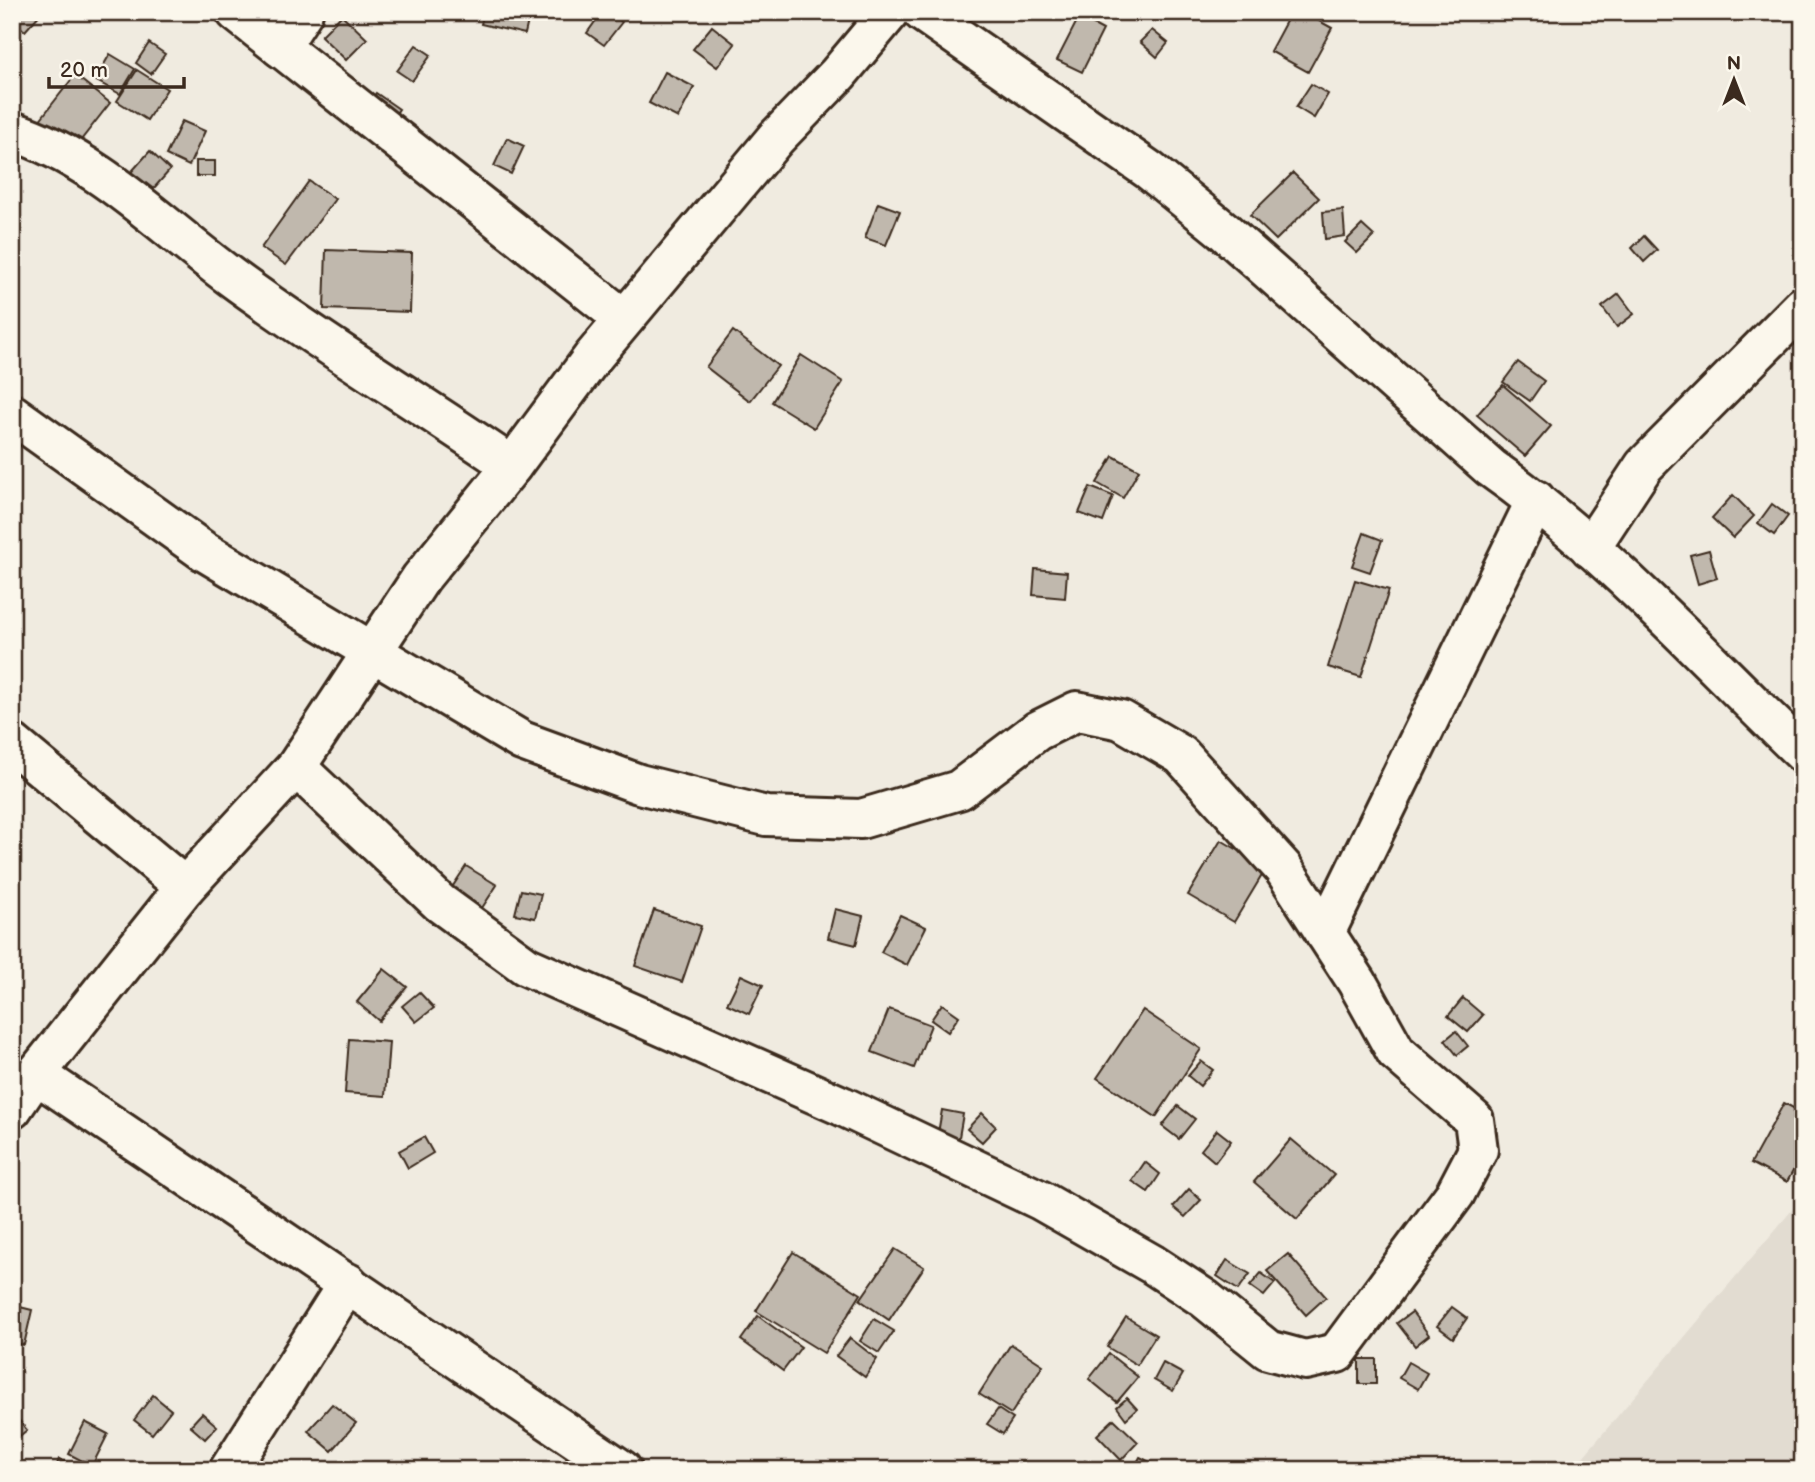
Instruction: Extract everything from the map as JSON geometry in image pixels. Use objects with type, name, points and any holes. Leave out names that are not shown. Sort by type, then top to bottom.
[{"type":"street","points":[[236,12],[624,319]]},
{"type":"street","points":[[280,47],[303,12]]},
{"type":"street","points":[[12,1109],[36,1074],[185,887],[296,767],[421,578],[512,466],[548,414],[624,319],[776,138],[838,74],[890,12]]},
{"type":"street","points":[[922,12],[1149,170],[1223,230],[1491,468],[1536,500],[1590,548],[1803,753]]},
{"type":"street","points":[[12,131],[29,136],[107,178],[230,277],[373,377],[424,405],[512,466]]},
{"type":"street","points":[[1590,548],[1644,466],[1803,306]]},
{"type":"street","points":[[12,414],[202,550],[522,741],[639,784],[766,816],[861,819],[959,790],[1037,731],[1077,711],[1121,720],[1181,755],[1283,868],[1357,982],[1396,1052],[1474,1120],[1478,1150],[1455,1194],[1337,1353],[1305,1360],[1268,1350],[1205,1299],[1152,1264],[1040,1200],[842,1105],[526,965],[440,903],[296,767]]},
{"type":"street","points":[[1325,933],[1536,500]]},
{"type":"street","points":[[12,743],[185,887]]},
{"type":"street","points":[[36,1074],[622,1470]]},
{"type":"street","points":[[229,1470],[348,1283]]},
{"type":"shaded area","points":[[1803,1197],[1803,1470],[1572,1470]]},
{"type":"building","points":[[12,12],[42,12],[25,31],[12,20]]},
{"type":"building","points":[[484,12],[530,12],[525,34],[481,24]]},
{"type":"building","points":[[602,12],[608,12],[622,22],[604,45],[587,33]]},
{"type":"building","points":[[1291,12],[1303,12],[1332,28],[1308,72],[1270,51]]},
{"type":"building","points":[[342,15],[367,39],[346,60],[321,36]]},
{"type":"building","points":[[1079,17],[1103,30],[1082,72],[1057,60]]},
{"type":"building","points":[[712,26],[735,44],[717,67],[693,49]]},
{"type":"building","points":[[1152,30],[1168,43],[1157,57],[1140,42]]},
{"type":"building","points":[[149,43],[165,54],[151,74],[136,63]]},
{"type":"building","points":[[416,45],[431,55],[412,81],[397,71]]},
{"type":"building","points":[[110,54],[135,69],[120,94],[95,80]]},
{"type":"building","points":[[137,70],[167,89],[147,120],[117,101]]},
{"type":"building","points":[[665,72],[694,87],[678,118],[649,103]]},
{"type":"building","points":[[75,75],[110,103],[74,149],[39,121]]},
{"type":"building","points":[[1311,84],[1328,94],[1314,118],[1296,107]]},
{"type":"building","points":[[376,93],[399,109],[386,128],[364,112]]},
{"type":"building","points":[[182,121],[205,131],[189,166],[166,155]]},
{"type":"building","points":[[507,138],[524,146],[511,174],[494,166]]},
{"type":"building","points":[[150,151],[170,170],[146,197],[125,179]]},
{"type":"building","points":[[196,161],[215,161],[215,176],[196,176]]},
{"type":"building","points":[[1293,173],[1319,198],[1276,240],[1250,215]]},
{"type":"building","points":[[309,181],[335,199],[286,265],[261,248]]},
{"type":"building","points":[[878,203],[900,211],[886,245],[865,238]]},
{"type":"building","points":[[1343,210],[1345,236],[1325,239],[1323,212]]},
{"type":"building","points":[[1362,225],[1374,236],[1357,253],[1345,242]]},
{"type":"building","points":[[1644,236],[1657,250],[1644,262],[1632,248]]},
{"type":"building","points":[[326,250],[412,253],[410,312],[324,309]]},
{"type":"building","points":[[1619,294],[1634,314],[1617,327],[1602,307]]},
{"type":"building","points":[[733,331],[778,366],[750,401],[706,367]]},
{"type":"building","points":[[801,355],[843,382],[814,428],[772,402]]},
{"type":"building","points":[[1518,362],[1544,381],[1530,401],[1503,382]]},
{"type":"building","points":[[1503,385],[1551,426],[1525,456],[1477,415]]},
{"type":"building","points":[[1113,456],[1139,470],[1123,498],[1097,483]]},
{"type":"building","points":[[1090,487],[1113,496],[1103,522],[1079,513]]},
{"type":"building","points":[[1733,495],[1754,516],[1733,538],[1712,518]]},
{"type":"building","points":[[1772,504],[1788,516],[1774,535],[1758,523]]},
{"type":"building","points":[[1364,533],[1382,540],[1370,572],[1352,566]]},
{"type":"building","points":[[1709,550],[1717,578],[1698,584],[1690,555]]},
{"type":"building","points":[[1035,569],[1067,572],[1065,598],[1033,595]]},
{"type":"building","points":[[1355,580],[1389,590],[1361,677],[1328,667]]},
{"type":"building","points":[[1221,840],[1267,867],[1234,922],[1188,895]]},
{"type":"building","points":[[466,866],[497,885],[480,911],[449,892]]},
{"type":"building","points":[[521,890],[541,894],[535,918],[515,914]]},
{"type":"building","points":[[835,909],[863,916],[856,945],[828,938]]},
{"type":"building","points":[[654,910],[701,926],[682,982],[635,966]]},
{"type":"building","points":[[900,915],[926,927],[907,965],[881,952]]},
{"type":"building","points":[[384,969],[407,987],[379,1021],[357,1002]]},
{"type":"building","points":[[741,975],[763,985],[749,1014],[727,1004]]},
{"type":"building","points":[[419,992],[434,1008],[416,1022],[402,1006]]},
{"type":"building","points":[[1463,998],[1483,1015],[1468,1032],[1448,1016]]},
{"type":"building","points":[[942,1004],[959,1016],[948,1032],[931,1020]]},
{"type":"building","points":[[889,1009],[931,1025],[914,1068],[872,1052]]},
{"type":"building","points":[[1143,1010],[1201,1049],[1156,1117],[1097,1078]]},
{"type":"building","points":[[1456,1031],[1468,1046],[1457,1055],[1445,1040]]},
{"type":"building","points":[[349,1039],[389,1042],[385,1096],[345,1093]]},
{"type":"building","points":[[1201,1061],[1213,1070],[1200,1086],[1188,1076]]},
{"type":"building","points":[[1784,1103],[1803,1113],[1803,1153],[1787,1182],[1751,1163]]},
{"type":"building","points":[[1178,1106],[1195,1119],[1179,1139],[1162,1126]]},
{"type":"building","points":[[942,1110],[963,1114],[958,1143],[937,1139]]},
{"type":"building","points":[[982,1113],[996,1127],[982,1142],[967,1129]]},
{"type":"building","points":[[1217,1130],[1231,1141],[1215,1162],[1201,1150]]},
{"type":"building","points":[[424,1137],[433,1153],[408,1168],[399,1151]]},
{"type":"building","points":[[1291,1139],[1334,1175],[1297,1219],[1254,1182]]},
{"type":"building","points":[[1145,1162],[1160,1174],[1148,1192],[1132,1181]]},
{"type":"building","points":[[1189,1189],[1201,1200],[1185,1217],[1173,1207]]},
{"type":"building","points":[[895,1249],[924,1267],[889,1320],[860,1300]]},
{"type":"building","points":[[793,1252],[861,1294],[824,1353],[756,1311]]},
{"type":"building","points":[[1288,1254],[1326,1297],[1306,1315],[1267,1271]]},
{"type":"building","points":[[1227,1260],[1250,1274],[1238,1290],[1217,1276]]},
{"type":"building","points":[[1261,1273],[1275,1283],[1264,1296],[1250,1286]]},
{"type":"building","points":[[12,1305],[32,1310],[24,1345],[12,1342]]},
{"type":"building","points":[[1452,1307],[1467,1318],[1453,1338],[1437,1326]]},
{"type":"building","points":[[1412,1312],[1429,1335],[1415,1346],[1397,1323]]},
{"type":"building","points":[[758,1316],[801,1347],[783,1371],[741,1340]]},
{"type":"building","points":[[1126,1317],[1156,1335],[1137,1365],[1107,1347]]},
{"type":"building","points":[[874,1319],[894,1331],[879,1353],[860,1341]]},
{"type":"building","points":[[850,1338],[877,1359],[865,1377],[836,1356]]},
{"type":"building","points":[[1011,1344],[1043,1365],[1011,1414],[979,1394]]},
{"type":"building","points":[[1109,1354],[1138,1377],[1117,1402],[1089,1379]]},
{"type":"building","points":[[1359,1359],[1376,1359],[1376,1384],[1359,1384]]},
{"type":"building","points":[[1408,1362],[1427,1373],[1418,1389],[1399,1378]]},
{"type":"building","points":[[1163,1363],[1183,1374],[1173,1391],[1154,1380]]},
{"type":"building","points":[[153,1395],[171,1410],[152,1434],[134,1420]]},
{"type":"building","points":[[1127,1398],[1137,1409],[1126,1419],[1117,1407]]},
{"type":"building","points":[[332,1404],[356,1423],[332,1451],[308,1431]]},
{"type":"building","points":[[998,1409],[1013,1419],[1003,1434],[987,1424]]},
{"type":"building","points":[[12,1413],[27,1430],[12,1442]]},
{"type":"building","points":[[202,1413],[217,1426],[205,1439],[190,1426]]},
{"type":"building","points":[[1114,1419],[1138,1442],[1121,1460],[1097,1435]]},
{"type":"building","points":[[85,1422],[108,1434],[92,1466],[69,1454]]},
{"type":"building","points":[[1140,1457],[1165,1470],[1133,1470]]},
{"type":"building","points":[[59,1459],[81,1469],[81,1470],[55,1470]]},
{"type":"building","points":[[1085,1461],[1096,1470],[1078,1470]]}]
